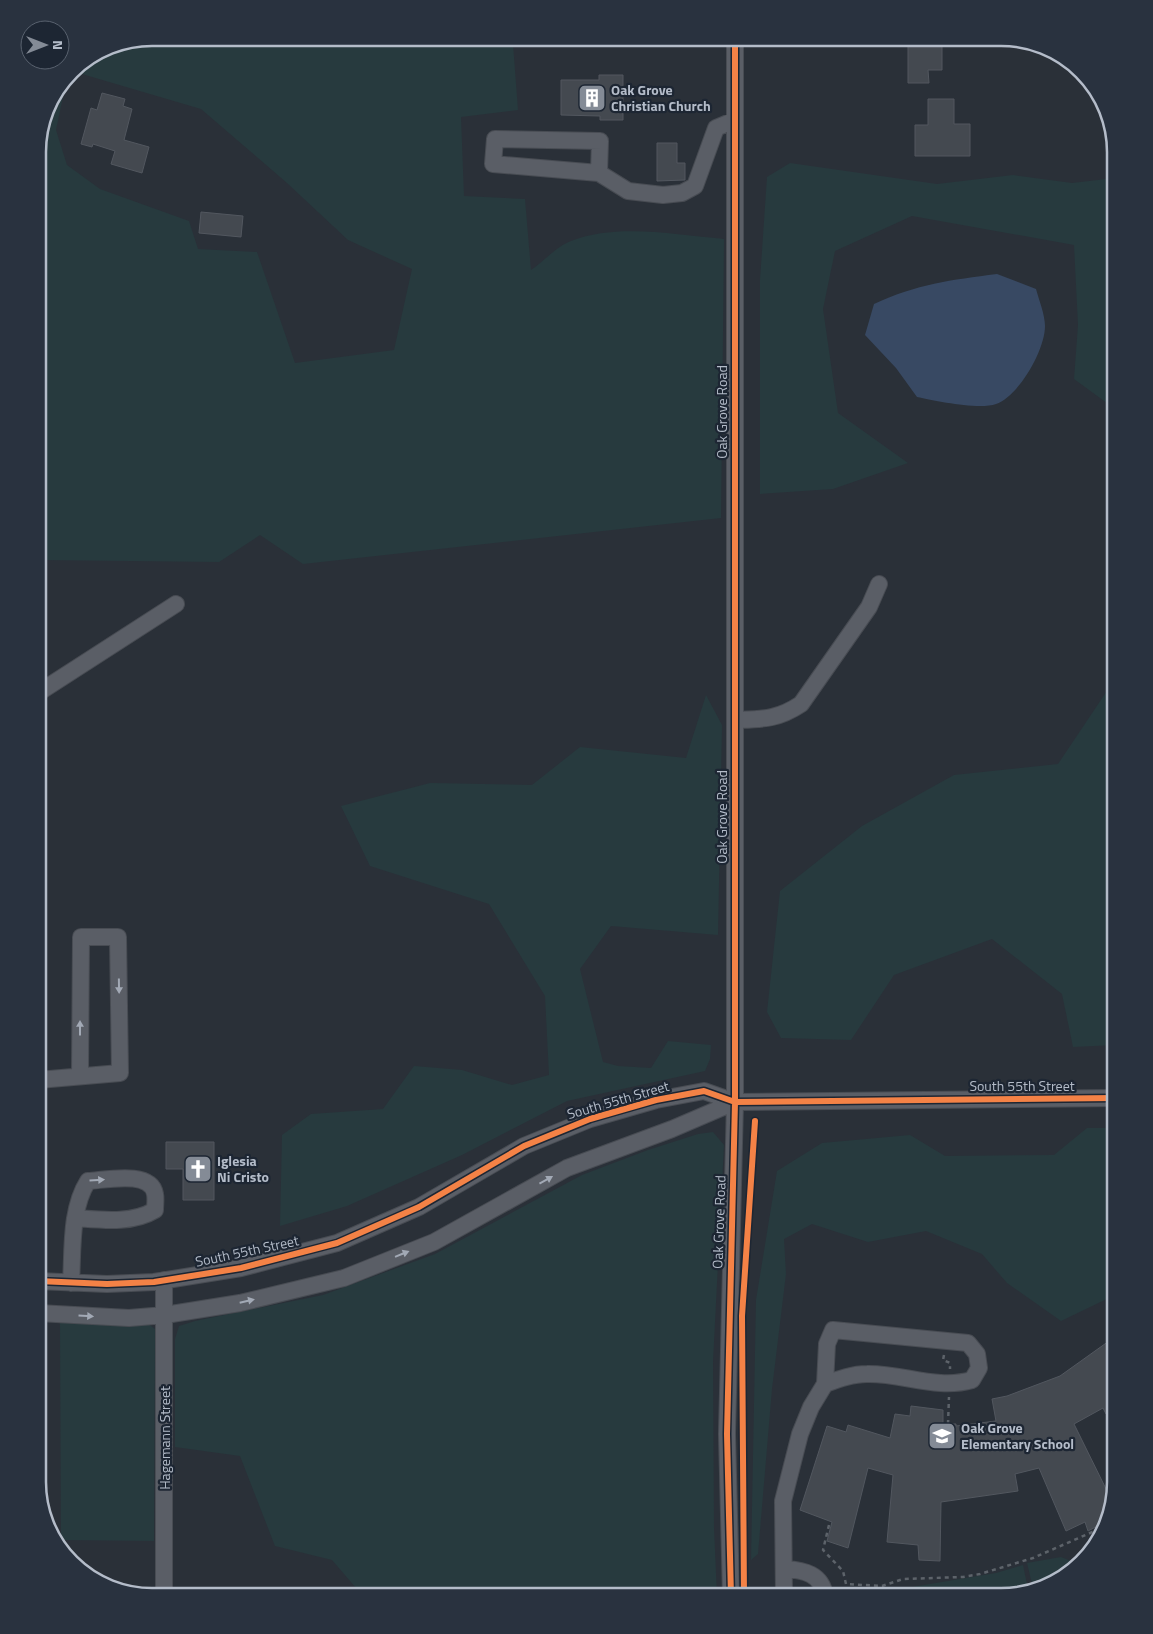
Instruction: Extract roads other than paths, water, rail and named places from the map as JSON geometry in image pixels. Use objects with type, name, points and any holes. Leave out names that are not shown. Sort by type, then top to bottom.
[{"type":"street","name":"Oak Grove Road","points":[[731,1588],[727,1434],[734,1102],[735,46]]},
{"type":"street","points":[[599,173],[600,141],[495,139],[493,164],[599,173],[628,191],[663,195],[682,194],[695,186],[716,128],[735,120]]},
{"type":"street","points":[[735,720],[774,718],[784,715],[801,704],[869,607],[880,584]]},
{"type":"street","points":[[46,688],[176,604]]},
{"type":"street","points":[[46,1079],[120,1073],[118,937],[81,937],[80,1076]]},
{"type":"street","name":"South 55th Street","points":[[46,1281],[117,1283],[164,1280],[241,1268],[337,1243],[419,1207],[524,1146],[590,1119],[656,1100],[704,1091],[734,1102],[1107,1098]]},
{"type":"street","name":"South 55th Street","points":[[46,1313],[129,1318],[165,1315],[240,1303],[344,1278],[434,1242],[567,1168],[672,1129],[734,1102]]},
{"type":"street","points":[[71,1283],[75,1218],[82,1190],[88,1180],[139,1177],[148,1182],[155,1192],[155,1210],[145,1216],[116,1220],[75,1218]]},
{"type":"street","name":"Hagemann Street","points":[[164,1280],[164,1588]]},
{"type":"street","points":[[784,1588],[783,1502],[800,1434],[811,1407],[825,1384],[828,1344],[833,1330],[968,1343],[977,1354],[979,1368],[972,1380],[956,1384],[867,1374],[843,1378],[825,1384]]},
{"type":"street","points":[[785,1569],[802,1569],[822,1583],[823,1588]]},
{"type":"water","points":[[997,274],[1036,289],[1043,312],[1045,326],[1041,347],[1022,382],[1005,399],[989,406],[946,403],[917,397],[896,368],[865,335],[874,304],[920,287]]},
{"type":"place","name":"Oak Grove Christian Church","points":[[592,98]]},
{"type":"place","name":"Iglesia Ni Cristo","points":[[198,1169]]},
{"type":"place","name":"Oak Grove Elementary School","points":[[942,1436]]}]
